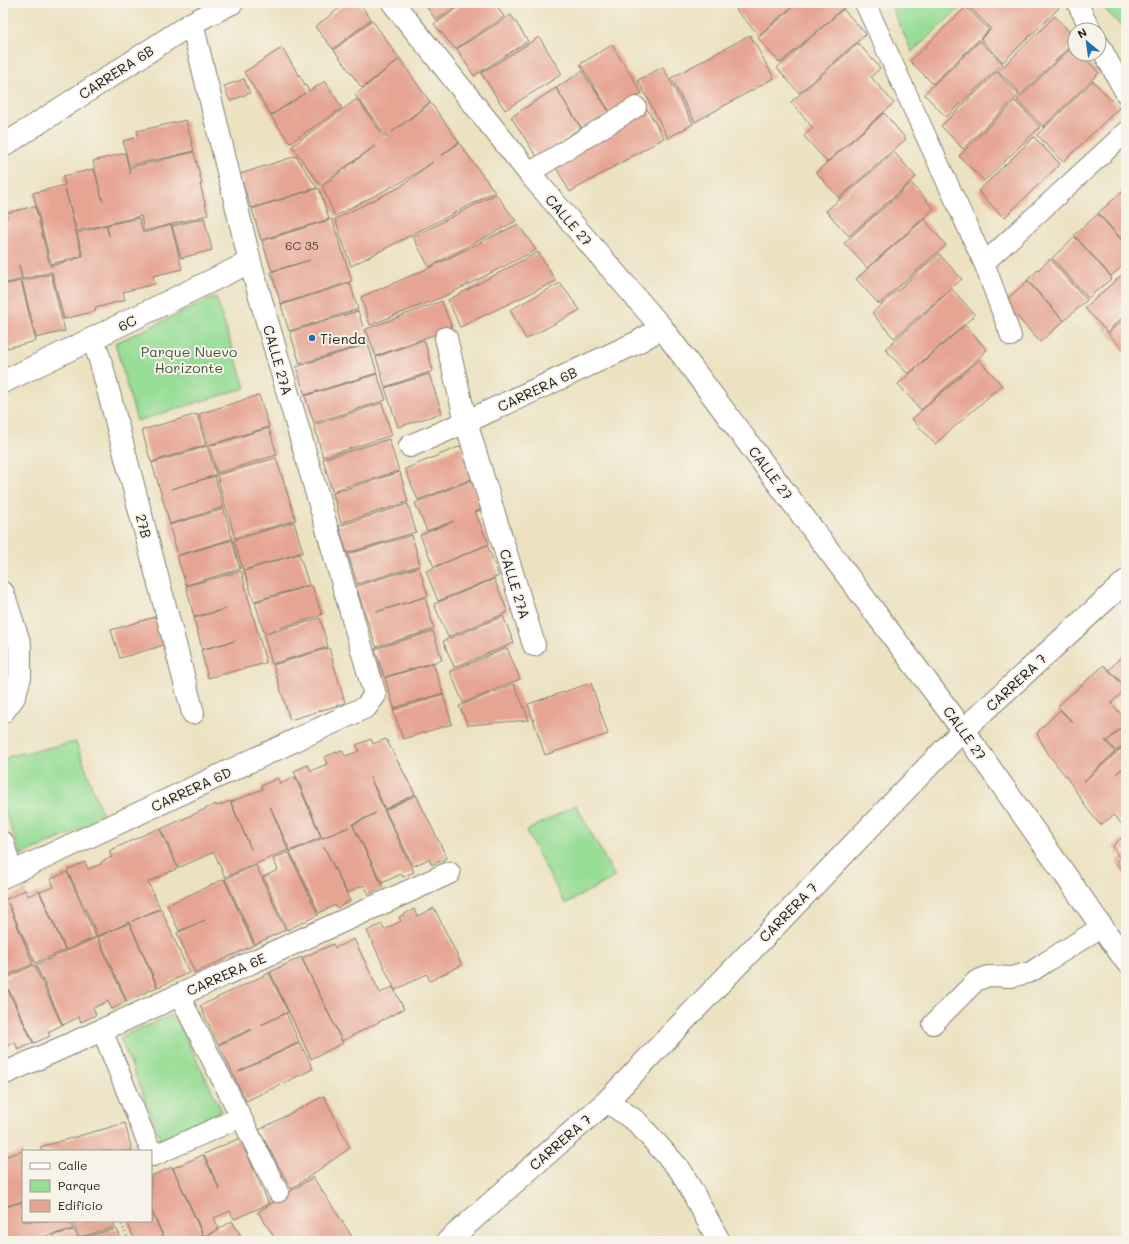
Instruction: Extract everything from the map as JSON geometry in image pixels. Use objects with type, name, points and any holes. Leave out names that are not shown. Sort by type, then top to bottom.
[{"type":"street","name":"CARRERA 6B","points":[[3,146],[192,23],[232,3]]},
{"type":"street","name":"CALLE 27","points":[[393,3],[529,173],[662,328],[964,730],[1103,926],[1126,961]]},
{"type":"street","name":"CALLE 27A","points":[[192,23],[250,262],[375,695]]},
{"type":"street","name":"6C","points":[[3,382],[250,262]]},
{"type":"street","name":"CARRERA 6B","points":[[410,446],[466,422],[636,343],[662,328]]},
{"type":"street","name":"CALLE 27A","points":[[446,338],[466,422],[534,645]]},
{"type":"street","name":"27B","points":[[93,339],[101,363],[193,713]]},
{"type":"street","name":"CARRERA 7","points":[[448,1241],[607,1101],[964,730],[1126,580]]},
{"type":"street","points":[[3,593],[20,645],[20,677],[14,697],[3,712]]},
{"type":"street","name":"CARRERA 6D","points":[[7,875],[366,707],[375,695]]},
{"type":"street","points":[[3,843],[7,875]]},
{"type":"street","name":"CARRERA 6E","points":[[3,1074],[448,873]]},
{"type":"street","points":[[607,1101],[638,1122],[681,1171],[719,1241]]},
{"type":"lane","points":[[865,3],[984,263],[1011,336]]},
{"type":"lane","points":[[1077,3],[1087,22]]},
{"type":"lane","points":[[1107,59],[1126,94]]},
{"type":"lane","points":[[529,173],[636,107]]},
{"type":"lane","points":[[984,263],[1126,132]]},
{"type":"lane","points":[[933,1024],[976,981],[988,976],[1011,977],[1031,972],[1103,926]]},
{"type":"lane","points":[[179,995],[278,1192]]},
{"type":"lane","points":[[102,1030],[151,1150]]},
{"type":"lane","points":[[152,1154],[153,1156],[241,1117]]},
{"type":"path","points":[[120,1222],[128,1241]]},
{"type":"green space","points":[[890,3],[965,3],[912,52]]},
{"type":"green space","points":[[1099,3],[1126,3],[1126,31]]},
{"type":"green space","name":"Parque Nuevo Horizonte","points":[[216,297],[245,388],[137,421],[115,343]]},
{"type":"green space","points":[[76,742],[104,819],[21,855],[3,806],[4,761],[9,756]]},
{"type":"green space","points":[[576,805],[615,877],[565,904],[526,831]]},
{"type":"green space","points":[[174,1014],[222,1111],[161,1139],[120,1037]]},
{"type":"building","points":[[346,3],[359,3],[371,19],[333,49],[315,27]]},
{"type":"building","points":[[424,3],[460,3],[436,20]]},
{"type":"building","points":[[464,3],[495,3],[504,17],[455,49],[434,24]]},
{"type":"building","points":[[744,3],[796,3],[759,35],[736,10]]},
{"type":"building","points":[[797,3],[848,4],[780,63],[758,38]]},
{"type":"building","points":[[972,3],[1054,3],[1059,8],[1003,62],[981,39],[991,29],[968,6]]},
{"type":"building","points":[[966,7],[989,30],[933,84],[910,61]]},
{"type":"building","points":[[843,9],[866,34],[799,93],[777,68]]},
{"type":"building","points":[[511,15],[528,41],[474,76],[457,49]]},
{"type":"building","points":[[1055,16],[1067,29],[1067,50],[1021,94],[999,71]]},
{"type":"building","points":[[372,20],[430,102],[392,132],[431,103],[459,142],[441,156],[459,143],[495,192],[351,266],[335,219],[400,187],[433,162],[403,181],[335,216],[322,186],[375,146],[320,185],[292,146],[357,99],[385,138],[387,137],[355,95],[398,60],[362,88],[334,50]]},
{"type":"building","points":[[750,35],[774,78],[695,122],[671,78]]},
{"type":"building","points":[[539,37],[562,74],[505,110],[481,73]]},
{"type":"building","points":[[980,41],[1003,64],[946,117],[924,94]]},
{"type":"building","points":[[858,43],[880,68],[871,77],[894,103],[827,162],[804,136],[813,128],[791,102]]},
{"type":"building","points":[[612,45],[642,93],[610,112],[580,64]]},
{"type":"building","points":[[282,48],[309,91],[325,81],[342,108],[290,143],[271,116],[305,93],[271,115],[244,72]]},
{"type":"building","points":[[1067,52],[1067,62],[1089,62],[1099,73],[1043,127],[1017,100]]},
{"type":"building","points":[[663,67],[693,124],[668,138],[638,80]]},
{"type":"building","points":[[582,71],[610,113],[583,130],[556,88]]},
{"type":"building","points":[[997,72],[1019,95],[963,149],[941,126]]},
{"type":"building","points":[[244,79],[250,93],[230,101],[224,86]]},
{"type":"building","points":[[1093,81],[1119,108],[1063,162],[1037,135]]},
{"type":"building","points":[[556,88],[581,128],[537,157],[511,117]]},
{"type":"building","points":[[1015,101],[1040,127],[984,181],[959,156]]},
{"type":"building","points":[[647,109],[664,138],[570,192],[554,164]]},
{"type":"building","points":[[884,113],[906,139],[839,198],[816,172]]},
{"type":"building","points":[[186,120],[194,151],[129,166],[123,141],[138,137],[137,131]]},
{"type":"building","points":[[1034,137],[1060,164],[1004,218],[978,191]]},
{"type":"building","points":[[194,152],[208,215],[144,231],[141,216],[77,231],[65,188],[82,256],[51,264],[33,193],[65,185],[63,176],[94,169],[103,202],[93,161],[125,153],[130,174],[129,168]]},
{"type":"building","points":[[894,152],[916,177],[849,236],[826,211]]},
{"type":"building","points":[[296,156],[317,188],[251,208],[240,174]]},
{"type":"building","points":[[911,183],[934,209],[867,268],[844,243]]},
{"type":"building","points":[[319,188],[329,219],[261,240],[252,209]]},
{"type":"building","points":[[1122,192],[1126,197],[1126,244],[1098,213]]},
{"type":"building","points":[[496,194],[516,221],[429,267],[413,237]]},
{"type":"building","points":[[35,206],[50,266],[83,257],[77,233],[106,225],[109,236],[107,225],[139,218],[143,233],[171,225],[182,269],[153,276],[155,284],[123,292],[125,300],[95,308],[96,311],[64,319],[52,272],[3,284],[3,219],[7,218],[6,213]]},
{"type":"building","points":[[1098,214],[1126,245],[1126,263],[1111,276],[1074,235]]},
{"type":"building","points":[[204,218],[212,250],[181,258],[172,226]]},
{"type":"building","points":[[332,219],[352,281],[281,304],[271,272],[310,260],[272,271],[262,241]]},
{"type":"building","points":[[924,219],[946,245],[879,304],[856,279]]},
{"type":"building","points":[[518,224],[536,250],[445,296],[370,325],[361,297],[429,268]]},
{"type":"building","points":[[1075,237],[1112,278],[1088,298],[1052,258]]},
{"type":"building","points":[[538,252],[556,281],[460,327],[448,300]]},
{"type":"building","points":[[939,254],[962,279],[894,338],[872,313]]},
{"type":"building","points":[[1050,259],[1087,300],[1064,321],[1027,280]]},
{"type":"building","points":[[1126,271],[1126,314],[1107,332],[1085,308]]},
{"type":"building","points":[[51,274],[65,331],[36,338],[22,281]]},
{"type":"building","points":[[21,281],[36,341],[7,348],[3,333],[3,285]]},
{"type":"building","points":[[1027,281],[1064,321],[1040,342],[1004,302]]},
{"type":"building","points":[[350,283],[358,309],[289,331],[281,305]]},
{"type":"building","points":[[560,283],[580,310],[526,339],[510,310]]},
{"type":"building","points":[[952,289],[975,315],[908,374],[885,349]]},
{"type":"building","points":[[442,301],[452,328],[376,356],[366,329]]},
{"type":"building","points":[[358,311],[368,343],[300,364],[290,332]]},
{"type":"building","points":[[1126,317],[1126,353],[1108,333]]},
{"type":"building","points":[[965,325],[987,350],[921,410],[898,384]]},
{"type":"building","points":[[424,340],[433,371],[385,387],[376,357]]},
{"type":"building","points":[[368,344],[377,373],[305,395],[296,367]]},
{"type":"building","points":[[979,360],[1002,385],[935,444],[912,419]]},
{"type":"building","points":[[377,374],[386,400],[314,423],[305,396]]},
{"type":"building","points":[[429,374],[442,413],[398,427],[385,388]]},
{"type":"building","points":[[259,395],[269,427],[208,445],[199,414]]},
{"type":"building","points":[[382,403],[392,435],[323,457],[314,425]]},
{"type":"building","points":[[197,414],[206,445],[151,462],[142,430]]},
{"type":"building","points":[[269,428],[277,455],[217,473],[209,446]]},
{"type":"building","points":[[389,439],[399,471],[332,491],[323,459]]},
{"type":"building","points":[[207,446],[216,475],[171,489],[215,476],[224,507],[170,524],[152,463]]},
{"type":"building","points":[[461,446],[474,478],[418,500],[405,469]]},
{"type":"building","points":[[276,458],[296,520],[235,538],[217,475]]},
{"type":"building","points":[[400,472],[408,502],[341,523],[333,493]]},
{"type":"building","points":[[471,480],[483,509],[475,512],[489,544],[434,567],[420,535],[454,521],[427,531],[415,503]]},
{"type":"building","points":[[408,504],[416,532],[347,553],[339,526]]},
{"type":"building","points":[[224,509],[232,539],[178,555],[169,525]]},
{"type":"building","points":[[294,522],[303,552],[243,570],[234,540]]},
{"type":"building","points":[[412,535],[420,565],[357,584],[348,554]]},
{"type":"building","points":[[232,540],[240,569],[186,585],[177,556]]},
{"type":"building","points":[[487,545],[499,576],[438,601],[426,571]]},
{"type":"building","points":[[299,554],[309,585],[254,601],[244,571]]},
{"type":"building","points":[[419,567],[428,596],[376,612],[425,597],[434,629],[376,647],[356,586]]},
{"type":"building","points":[[241,571],[266,663],[208,678],[201,650],[235,641],[202,649],[194,618],[226,609],[194,617],[186,586]]},
{"type":"building","points":[[494,579],[508,612],[448,637],[434,604]]},
{"type":"building","points":[[312,585],[322,615],[264,633],[255,602]]},
{"type":"building","points":[[162,615],[171,643],[120,658],[111,630]]},
{"type":"building","points":[[503,616],[514,643],[454,667],[443,641]]},
{"type":"building","points":[[320,618],[328,647],[272,664],[264,635]]},
{"type":"building","points":[[433,631],[442,660],[384,677],[375,649]]},
{"type":"building","points":[[329,648],[345,703],[290,720],[273,665]]},
{"type":"building","points":[[507,648],[520,679],[463,703],[450,671]]},
{"type":"building","points":[[1126,651],[1126,686],[1109,670]]},
{"type":"building","points":[[433,663],[443,693],[394,708],[385,678]]},
{"type":"building","points":[[1104,665],[1126,689],[1111,703],[1126,720],[1126,723],[1107,741],[1105,740],[1115,752],[1083,782],[1126,744],[1126,765],[1116,774],[1126,766],[1125,828],[1114,815],[1100,825],[1049,755],[1037,734],[1040,729],[1060,710],[1073,723],[1058,706]]},
{"type":"building","points":[[591,683],[608,734],[545,755],[528,704]]},
{"type":"building","points":[[514,684],[529,720],[468,725],[459,706]]},
{"type":"building","points":[[443,694],[452,724],[403,739],[393,710]]},
{"type":"building","points":[[1126,724],[1126,743],[1116,751],[1107,741]]},
{"type":"building","points":[[371,739],[373,744],[386,739],[415,794],[385,809],[370,777],[414,872],[403,877],[401,874],[382,883],[353,825],[376,813],[352,824],[383,887],[369,894],[364,885],[347,893],[324,847],[350,901],[337,908],[335,905],[319,913],[290,852],[349,827],[322,838],[294,771],[308,765],[311,771],[327,764],[324,757],[342,750],[345,756],[359,751],[356,745]]},
{"type":"building","points":[[295,777],[321,837],[290,851],[270,806],[288,850],[225,877],[214,852],[178,868],[161,829],[216,804],[217,806],[230,801],[251,849],[231,802],[263,789],[261,786],[278,778],[280,784]]},
{"type":"building","points":[[416,795],[447,858],[432,865],[429,859],[413,866],[385,810]]},
{"type":"building","points":[[159,828],[178,868],[148,882],[160,908],[132,921],[161,909],[189,973],[158,987],[129,922],[98,936],[67,870],[85,862],[88,869],[101,864],[101,862],[112,857],[109,851]]},
{"type":"building","points":[[1121,838],[1126,844],[1126,848],[1118,856],[1113,846]]},
{"type":"building","points":[[1126,851],[1126,877],[1116,862]]},
{"type":"building","points":[[289,852],[318,915],[287,930],[263,877],[278,870],[273,859]]},
{"type":"building","points":[[256,865],[285,930],[255,944],[225,879]]},
{"type":"building","points":[[67,872],[96,937],[66,950],[40,892],[54,887],[51,879]]},
{"type":"building","points":[[224,879],[254,945],[195,973],[177,933],[205,920],[179,931],[167,905]]},
{"type":"building","points":[[25,890],[28,896],[39,891],[65,950],[35,963],[8,903],[33,964],[3,977],[3,901]]},
{"type":"building","points":[[434,908],[462,965],[430,981],[427,974],[395,990],[367,931],[382,924],[384,930],[401,921],[399,917],[414,909],[417,916]]},
{"type":"building","points":[[129,923],[157,987],[127,1001],[98,937]]},
{"type":"building","points":[[97,937],[126,1002],[112,1009],[108,1001],[93,1008],[96,1015],[81,1022],[79,1017],[63,1025],[36,965]]},
{"type":"building","points":[[354,939],[380,993],[393,987],[404,1009],[342,1041],[302,958],[333,944],[335,948]]},
{"type":"building","points":[[301,957],[343,1043],[311,1059],[270,972]]},
{"type":"building","points":[[34,965],[62,1025],[48,1032],[50,1036],[34,1043],[4,979]]},
{"type":"building","points":[[269,973],[288,1012],[261,1025],[286,1013],[299,1042],[238,1072],[300,1043],[313,1069],[246,1101],[219,1045],[252,1030],[251,1029],[218,1044],[200,1006]]},
{"type":"building","points":[[3,980],[33,1043],[18,1050],[15,1042],[3,1048]]},
{"type":"building","points":[[324,1096],[350,1148],[291,1189],[259,1130]]},
{"type":"building","points":[[125,1123],[132,1150],[42,1150],[40,1147]]},
{"type":"building","points":[[240,1138],[269,1204],[234,1219],[230,1211],[214,1218],[219,1229],[204,1236],[173,1168],[203,1155],[220,1190],[204,1154]]},
{"type":"building","points":[[22,1151],[22,1201],[3,1207],[3,1157]]},
{"type":"building","points":[[172,1167],[203,1236],[194,1241],[166,1241],[152,1211],[152,1176]]},
{"type":"building","points":[[313,1177],[355,1241],[313,1241],[311,1238],[312,1241],[277,1241],[258,1212]]},
{"type":"building","points":[[22,1202],[22,1222],[70,1222],[73,1229],[28,1241],[3,1241],[3,1208]]},
{"type":"building","points":[[152,1213],[165,1241],[135,1241],[126,1222],[152,1222]]},
{"type":"building","points":[[232,1221],[244,1241],[196,1241],[202,1237],[203,1239]]},
{"type":"building","points":[[72,1222],[113,1222],[115,1227],[79,1237]]},
{"type":"building","points":[[117,1229],[122,1241],[80,1241],[79,1238]]},
{"type":"building","points":[[74,1230],[79,1241],[56,1241],[53,1235]]},
{"type":"place","name":"Tienda","points":[[312,338]]}]
